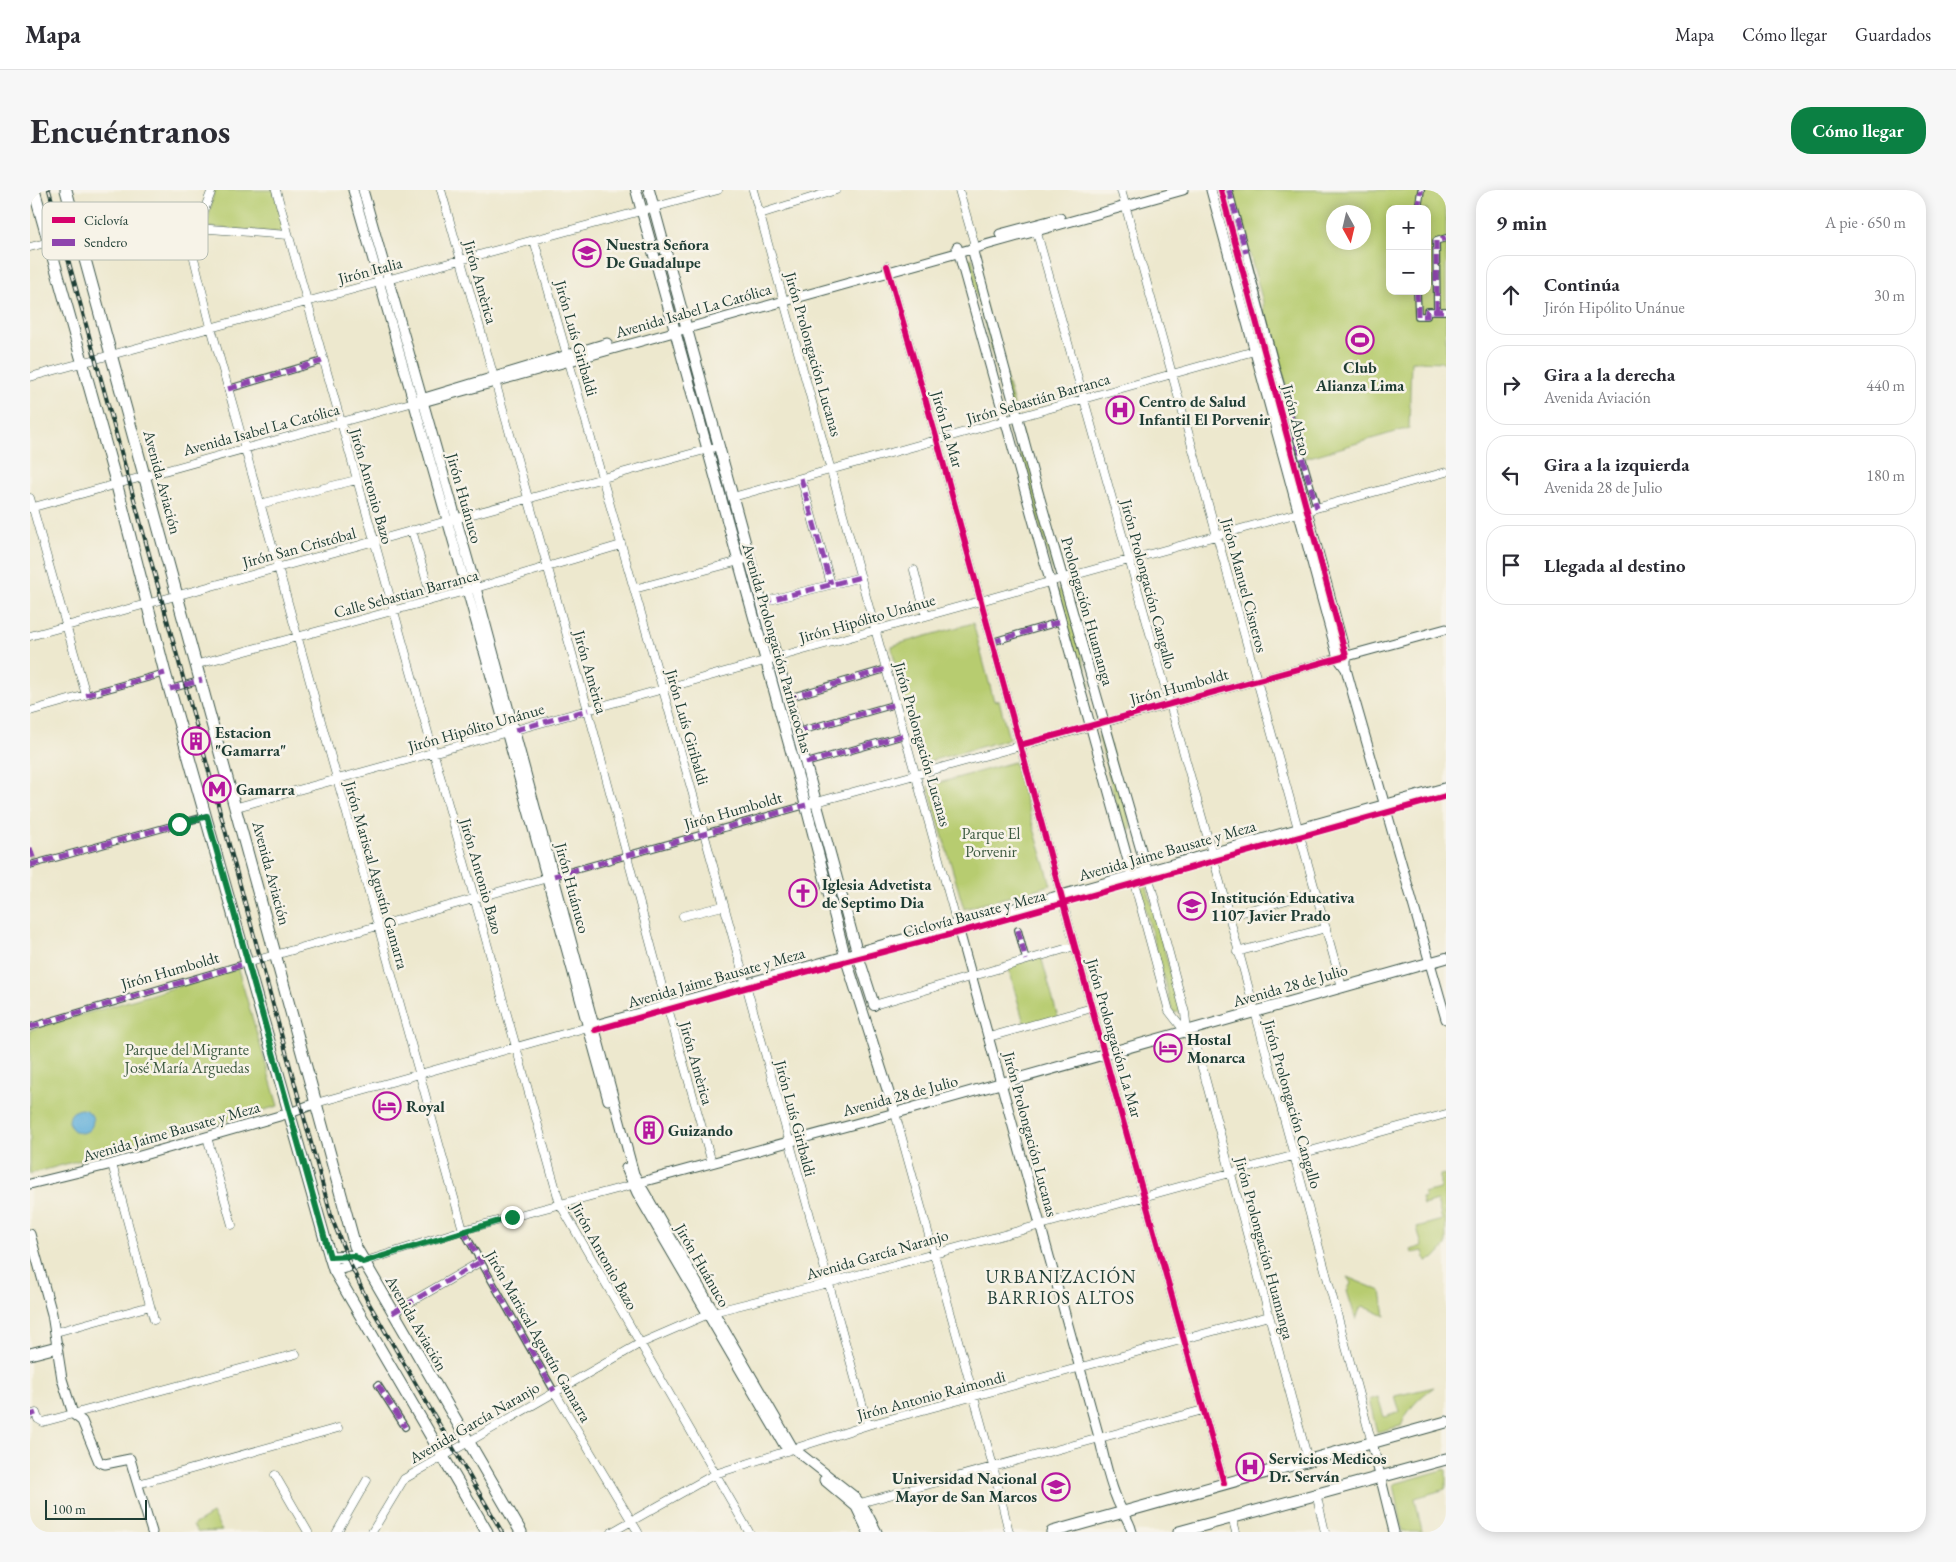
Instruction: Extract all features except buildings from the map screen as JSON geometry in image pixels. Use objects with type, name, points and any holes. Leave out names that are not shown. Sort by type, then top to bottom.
[{"type":"main road","points":[[34,190],[42,218]]},
{"type":"main road","name":"Avenida Prolongación Parinacochas","points":[[636,190],[766,660],[874,1005]]},
{"type":"main road","name":"Avenida Prolongación Parinacochas","points":[[649,190],[806,763],[811,803],[845,956],[894,1113]]},
{"type":"main road","points":[[54,260],[116,484],[165,673],[334,1270],[487,1532]]},
{"type":"main road","name":"Avenida Aviación","points":[[86,260],[144,476],[198,664],[355,1246],[392,1314],[521,1532]]},
{"type":"main road","name":"Avenida Jaime Bausate y Meza","points":[[845,956],[1446,788]]},
{"type":"main road","name":"Avenida 28 de Julio","points":[[894,1113],[1446,958]]},
{"type":"main road","points":[[330,1257],[354,1256],[363,1262]]},
{"type":"main road","name":"Avenida 28 de Julio","points":[[334,1270],[363,1262]]},
{"type":"main road","points":[[30,1354],[57,1347]]},
{"type":"main road","points":[[1052,1532],[1308,1460],[1372,1445],[1446,1422]]},
{"type":"main road","points":[[1179,1532],[1380,1474],[1446,1459]]},
{"type":"street","name":"Jirón Mariscal Agustín Gamarra","points":[[208,202],[212,190]]},
{"type":"street","name":"Jirón Antonio Bazo","points":[[276,190],[305,302],[560,1204],[749,1532]]},
{"type":"street","name":"Jirón Huánuco","points":[[353,190],[378,283],[419,401]]},
{"type":"street","name":"Jirón Huánuco","points":[[363,190],[451,520],[472,589],[635,1184],[790,1449],[851,1502],[868,1532]]},
{"type":"street","name":"Jirón Amèrica","points":[[441,190],[588,710],[667,1005],[712,1162]]},
{"type":"street","name":"Jirón Italia","points":[[30,377],[718,190]]},
{"type":"street","name":"Jirón Prolongación Lucanas","points":[[753,190],[1100,1437],[1110,1484],[1118,1503],[1126,1512],[1132,1532]]},
{"type":"street","points":[[760,214],[836,190]]},
{"type":"street","name":"Prolongación Huamanga","points":[[959,190],[1017,418],[1185,1013],[1186,1031]]},
{"type":"street","name":"Jirón Manuel Cisneros","points":[[1121,190],[1342,987]]},
{"type":"street","name":"Avenida Isabel La Católica","points":[[1125,203],[1162,190]]},
{"type":"street","name":"Avenida Isabel La Católica","points":[[31,507],[419,401],[674,327],[1125,203],[1183,190]]},
{"type":"street","name":"Jirón Abtao","points":[[1211,190],[1260,350]]},
{"type":"street","name":"Jirón Abtao","points":[[1221,190],[1260,350],[1342,657],[1446,1018]]},
{"type":"street","points":[[1229,190],[1276,371],[1317,508]]},
{"type":"street","points":[[1419,205],[1421,190]]},
{"type":"street","points":[[361,221],[371,219]]},
{"type":"street","name":"Jirón Prolongación Cangallo","points":[[1035,228],[1085,399],[1168,704],[1212,853],[1253,1012],[1294,1155],[1372,1445]]},
{"type":"street","points":[[208,229],[288,235]]},
{"type":"street","points":[[1437,311],[1436,241],[1446,238]]},
{"type":"street","name":"Jirón Luís Giribaldi","points":[[534,240],[704,834],[868,1425]]},
{"type":"street","name":"Prolongación Huamanga","points":[[958,249],[1169,1011],[1186,1031]]},
{"type":"street","name":"Jirón Mariscal Agustín Gamarra","points":[[195,260],[211,327],[244,449],[463,1230],[554,1391],[638,1532]]},
{"type":"street","name":"Jirón La Mar","points":[[887,269],[937,440],[981,601]]},
{"type":"street","points":[[1417,295],[1418,316],[1427,316],[1427,311],[1446,310]]},
{"type":"street","name":"Jirón Sebastián Barranca","points":[[733,497],[1260,350]]},
{"type":"street","points":[[228,389],[322,361]]},
{"type":"street","name":"Jirón San Cristóbal","points":[[30,636],[719,446]]},
{"type":"street","name":"Jirón Hipólito Unánue","points":[[237,808],[1446,472]]},
{"type":"street","points":[[801,478],[831,584]]},
{"type":"street","points":[[260,504],[356,480]]},
{"type":"street","points":[[30,498],[86,695]]},
{"type":"street","points":[[412,530],[432,600]]},
{"type":"street","name":"Calle Sebastian Barranca","points":[[198,664],[472,589],[622,545]]},
{"type":"street","points":[[634,589],[750,558]]},
{"type":"street","points":[[914,570],[926,616]]},
{"type":"street","points":[[762,602],[861,577]]},
{"type":"street","name":"Jirón Prolongación La Mar","points":[[981,601],[1224,1483]]},
{"type":"street","points":[[992,642],[1062,621]]},
{"type":"street","name":"Jirón Humboldt","points":[[30,1027],[247,963],[811,803],[1446,628]]},
{"type":"street","points":[[788,698],[886,669]]},
{"type":"street","points":[[30,711],[165,673]]},
{"type":"street","points":[[170,688],[202,680]]},
{"type":"street","points":[[797,732],[896,704]]},
{"type":"street","points":[[806,763],[905,735]]},
{"type":"street","points":[[33,864],[207,816]]},
{"type":"street","points":[[1228,916],[1316,892]]},
{"type":"street","points":[[683,916],[723,906]]},
{"type":"street","points":[[1237,952],[1326,928]]},
{"type":"street","points":[[1018,930],[1026,960]]},
{"type":"street","points":[[874,1005],[1075,946]]},
{"type":"street","name":"Avenida Jaime Bausate y Meza","points":[[30,1184],[112,1164],[418,1074],[845,956]]},
{"type":"street","points":[[989,1037],[1092,1008]]},
{"type":"street","name":"Jirón Prolongación Huamanga","points":[[1186,1031],[1194,1043],[1308,1460]]},
{"type":"street","points":[[894,1113],[935,1252],[1009,1532]]},
{"type":"street","name":"Avenida 28 de Julio","points":[[363,1262],[463,1230],[894,1113]]},
{"type":"street","name":"Avenida García Naranjo","points":[[372,1532],[404,1479],[554,1391],[639,1344],[710,1313],[828,1283],[935,1252],[1446,1114]]},
{"type":"street","points":[[207,1137],[232,1226]]},
{"type":"street","points":[[112,1164],[154,1320]]},
{"type":"street","points":[[30,1234],[56,1332],[62,1379],[73,1414],[82,1421],[99,1462],[105,1464],[130,1459],[152,1532]]},
{"type":"street","points":[[392,1314],[480,1262]]},
{"type":"street","points":[[56,1332],[150,1306]]},
{"type":"street","name":"Jirón Antonio Raimondi","points":[[612,1532],[715,1474],[790,1449],[868,1425],[1081,1369],[1269,1316]]},
{"type":"street","points":[[33,1414],[38,1420],[43,1422],[296,1354]]},
{"type":"street","points":[[378,1385],[405,1427]]},
{"type":"street","points":[[860,1503],[1203,1410]]},
{"type":"street","points":[[138,1484],[338,1428]]},
{"type":"street","points":[[1372,1445],[1394,1532]]},
{"type":"street","name":"Jirón Huánuco","points":[[790,1449],[860,1503],[877,1532]]},
{"type":"street","points":[[275,1475],[308,1532]]},
{"type":"street","points":[[337,1532],[367,1480]]},
{"type":"street","points":[[1316,1493],[1325,1532]]},
{"type":"street","points":[[1232,1517],[1236,1532]]},
{"type":"green space","points":[[214,190],[274,190],[286,233],[208,227]]},
{"type":"green space","name":"Club Alianza Lima","points":[[1232,190],[1446,190],[1446,362],[1411,361],[1409,428],[1306,458],[1273,338],[1264,316],[1263,302]]},
{"type":"green space","points":[[972,258],[1015,409],[1009,410],[966,260]]},
{"type":"green space","points":[[1019,425],[1060,570],[1053,572],[1012,427]]},
{"type":"green space","points":[[1061,588],[1065,588],[1090,686],[1084,687],[1058,595],[1058,591]]},
{"type":"green space","points":[[973,623],[994,701],[999,700],[1009,739],[926,762],[924,754],[921,754],[891,646]]},
{"type":"green space","points":[[1107,734],[1132,829],[1123,831],[1099,736]]},
{"type":"green space","name":"Parque El Porvenir","points":[[1014,762],[1051,885],[964,909],[928,786]]},
{"type":"green space","points":[[1146,883],[1181,1011],[1173,1013],[1139,885]]},
{"type":"green space","points":[[1041,956],[1058,1018],[1025,1027],[1008,966]]},
{"type":"green space","name":"Parque del Migrante José María Arguedas","points":[[238,969],[278,1106],[173,1136],[156,1132],[152,1136],[156,1139],[30,1174],[30,1030]]},
{"type":"green space","points":[[1445,1174],[1446,1246],[1435,1258],[1426,1261],[1423,1251],[1412,1253],[1411,1250],[1422,1246],[1417,1227],[1442,1220],[1437,1201],[1423,1205],[1421,1198],[1425,1197],[1423,1193],[1440,1189],[1440,1175]]},
{"type":"green space","points":[[1347,1277],[1381,1291],[1385,1316],[1363,1306],[1360,1308],[1356,1320],[1347,1291],[1351,1283]]},
{"type":"green space","points":[[1434,1387],[1414,1404],[1401,1426],[1377,1432],[1369,1400],[1378,1397],[1384,1417],[1400,1412],[1395,1396]]},
{"type":"green space","points":[[1446,1469],[1446,1489],[1415,1498],[1422,1532],[1403,1532],[1394,1484]]},
{"type":"green space","points":[[212,1514],[222,1531],[197,1532],[193,1525]]},
{"type":"water","points":[[81,1109],[89,1113],[93,1121],[89,1129],[81,1133],[73,1129],[69,1121],[73,1113]]},
{"type":"tunnel","points":[[30,848],[35,863]]},
{"type":"railway","points":[[49,190],[52,202]]},
{"type":"railway","points":[[68,260],[332,1219],[367,1300],[502,1532]]},
{"type":"marked path","points":[[1229,190],[1246,253]]},
{"type":"marked path","points":[[1419,205],[1421,190]]},
{"type":"marked path","points":[[1437,311],[1436,241],[1446,238]]},
{"type":"marked path","points":[[1417,295],[1418,316],[1427,316],[1427,311],[1446,311]]},
{"type":"marked path","points":[[228,389],[322,361]]},
{"type":"marked path","points":[[1281,386],[1317,508]]},
{"type":"marked path","points":[[801,478],[831,584]]},
{"type":"marked path","points":[[762,602],[861,577]]},
{"type":"marked path","points":[[992,642],[1062,621]]},
{"type":"marked path","points":[[788,698],[886,669]]},
{"type":"marked path","points":[[86,695],[165,673]]},
{"type":"marked path","points":[[170,689],[202,680]]},
{"type":"marked path","points":[[797,732],[896,704]]},
{"type":"marked path","points":[[515,730],[588,710]]},
{"type":"marked path","points":[[806,763],[905,735]]},
{"type":"marked path","points":[[554,876],[806,805]]},
{"type":"marked path","points":[[30,865],[207,816]]},
{"type":"marked path","points":[[30,848],[35,864]]},
{"type":"marked path","points":[[1018,930],[1026,960]]},
{"type":"marked path","points":[[30,1027],[247,963]]},
{"type":"marked path","points":[[463,1230],[554,1391]]},
{"type":"marked path","points":[[392,1313],[480,1262]]},
{"type":"marked path","points":[[378,1385],[405,1427]]},
{"type":"marked path","points":[[30,1415],[36,1413]]},
{"type":"cycle path","points":[[1020,745],[1346,656],[1221,190]]},
{"type":"cycle path","points":[[887,266],[937,440],[1101,1042],[1224,1483]]},
{"type":"cycle path","name":"Ciclovía Bausate y Meza","points":[[595,1030],[759,984],[960,932],[1446,796]]},
{"type":"place","name":"Nuestra Señora De Guadalupe","points":[[587,253]]},
{"type":"place","name":"Club Alianza Lima","points":[[1360,340]]},
{"type":"place","name":"Centro de Salud Infantil El Porvenir","points":[[1120,410]]},
{"type":"place","name":"Estacion \"Gamarra\"","points":[[196,741]]},
{"type":"place","name":"Gamarra","points":[[217,789]]},
{"type":"place","name":"Iglesia Advetista de Septimo Dia","points":[[803,893]]},
{"type":"place","name":"Institución Educativa 1107 Javier Prado","points":[[1192,906]]},
{"type":"place","name":"Hostal Monarca","points":[[1168,1048]]},
{"type":"place","name":"Royal","points":[[387,1106]]},
{"type":"place","name":"Guizando","points":[[649,1130]]},
{"type":"place","name":"Servicios Medicos Dr. Serván","points":[[1250,1467]]},
{"type":"place","name":"Universidad Nacional Mayor de San Marcos","points":[[1056,1487]]},
{"type":"district","name":"URBANIZACIÓN BARRIOS ALTOS","points":[[1061,1287]]},
{"type":"route","points":[[179,824],[207,816],[330,1257],[354,1256],[363,1262],[463,1230],[512,1217]]}]
